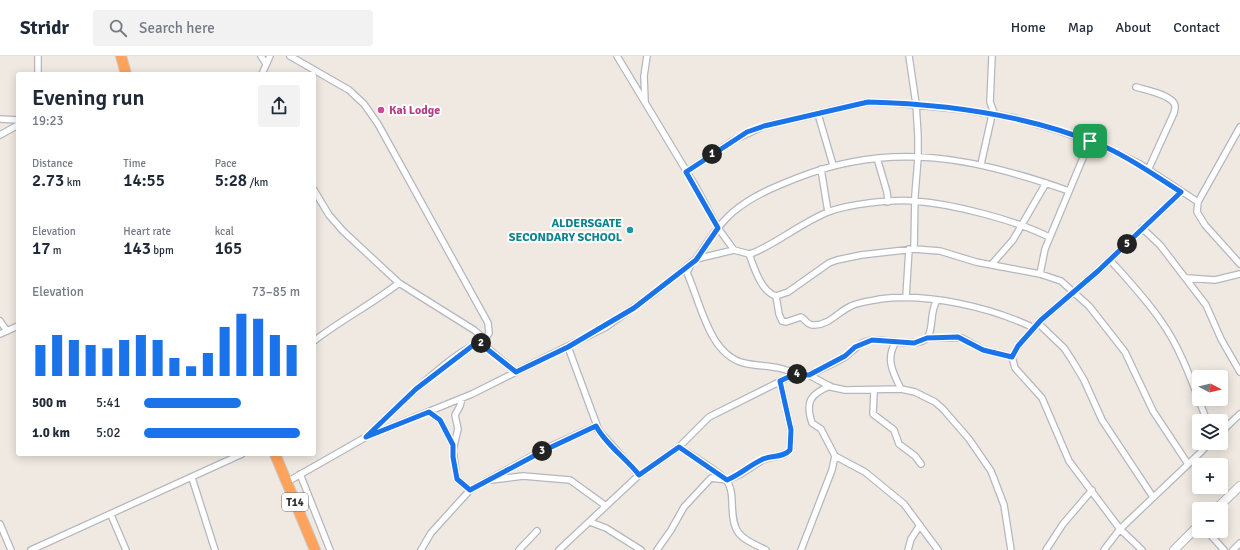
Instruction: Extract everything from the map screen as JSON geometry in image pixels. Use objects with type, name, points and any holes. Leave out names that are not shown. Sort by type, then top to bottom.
[{"type":"highway","points":[[120,56],[125,72]]},
{"type":"highway","name":"T14","points":[[277,456],[315,550]]},
{"type":"street","points":[[38,56],[38,72]]},
{"type":"street","points":[[261,56],[266,64]]},
{"type":"street","points":[[263,72],[270,56]]},
{"type":"street","points":[[290,56],[348,90],[364,104],[382,131],[488,323],[489,333],[483,343]]},
{"type":"street","points":[[617,56],[646,103],[718,228],[734,250]]},
{"type":"street","points":[[646,103],[644,76],[647,56]]},
{"type":"street","points":[[906,297],[912,249],[918,158],[916,104],[909,56]]},
{"type":"street","points":[[980,164],[994,115],[990,102],[992,56]]},
{"type":"street","points":[[1136,86],[1174,102],[1176,106],[1148,170]]},
{"type":"street","points":[[686,172],[747,132],[764,126],[868,102],[916,104],[1015,118],[1090,141],[1103,146],[1148,170],[1198,202]]},
{"type":"street","points":[[818,114],[833,165]]},
{"type":"street","points":[[0,119],[16,120]]},
{"type":"street","points":[[0,135],[16,126]]},
{"type":"street","points":[[1240,127],[1198,202],[1198,216],[1240,264]]},
{"type":"street","points":[[1040,274],[1041,261],[1049,237],[1090,141]]},
{"type":"street","points":[[877,158],[887,192],[888,202]]},
{"type":"street","points":[[1012,550],[1004,505],[996,480],[984,458],[944,409],[925,396],[901,389],[844,390],[830,386],[809,375],[795,374],[786,370],[742,363],[730,358],[720,347],[707,325],[688,273],[688,267],[696,260],[718,228],[733,212],[762,193],[821,169],[856,160],[877,158],[947,158],[980,164],[1069,191]]},
{"type":"street","points":[[821,169],[828,212]]},
{"type":"street","points":[[992,264],[1013,240],[1046,183]]},
{"type":"street","points":[[1142,550],[1120,529],[1069,461],[1042,398],[1015,368],[1012,357],[1018,346],[1034,328],[1110,260],[1181,192]]},
{"type":"street","points":[[316,193],[329,215],[368,256],[399,283],[474,330],[480,335],[487,349],[516,372]]},
{"type":"street","points":[[287,482],[366,437],[462,398],[568,347],[634,308],[696,260],[734,250],[749,254],[760,251],[828,212],[860,205],[915,201],[990,216],[1031,228],[1049,237]]},
{"type":"street","points":[[1142,228],[1160,245],[1187,278],[1206,305],[1221,339],[1240,372]]},
{"type":"street","points":[[776,296],[788,292],[829,263],[837,260],[861,255],[912,249],[940,251],[976,262],[1040,274],[1061,281],[1074,291],[1109,330],[1125,352],[1153,411],[1188,464]]},
{"type":"street","points":[[749,254],[762,283],[768,291],[776,296],[779,314],[782,321],[786,322],[801,316],[812,325],[830,320],[852,305],[875,300],[906,297],[937,300],[1016,320],[1034,328]]},
{"type":"street","points":[[1110,260],[1147,301],[1162,322],[1182,359],[1203,414]]},
{"type":"street","points":[[1187,278],[1215,280],[1240,274]]},
{"type":"street","points":[[316,339],[328,330],[381,297],[399,283]]},
{"type":"street","points":[[927,338],[931,326],[931,312],[937,300]]},
{"type":"street","points":[[0,321],[7,331]]},
{"type":"street","points":[[1039,324],[1053,336],[1072,360],[1084,380],[1102,420],[1153,497]]},
{"type":"street","points":[[0,334],[16,327]]},
{"type":"street","points":[[809,375],[845,356],[855,347],[869,340],[914,343],[927,338],[962,338],[983,350],[1012,357]]},
{"type":"street","points":[[896,342],[890,352],[891,362],[901,389]]},
{"type":"street","points":[[366,437],[416,389],[472,346],[483,343]]},
{"type":"street","points":[[568,347],[596,426],[606,440],[639,475]]},
{"type":"street","points":[[559,550],[639,475],[679,447],[709,417],[745,398],[768,389],[795,374]]},
{"type":"street","points":[[657,550],[671,530],[684,507],[712,478],[727,480],[741,474],[764,458],[785,454],[790,450],[791,430],[780,381]]},
{"type":"street","points":[[830,386],[818,391],[811,397],[810,414],[812,423],[822,429],[835,456],[865,472],[904,504],[938,550]]},
{"type":"street","points":[[874,390],[873,414],[894,430],[899,444],[915,456],[921,464]]},
{"type":"street","points":[[462,398],[455,415],[458,429],[453,445],[453,457],[456,477],[470,490]]},
{"type":"street","points":[[429,412],[440,420],[453,445]]},
{"type":"street","points":[[1228,425],[1240,414]]},
{"type":"street","points":[[421,550],[431,533],[470,490],[545,450],[596,426]]},
{"type":"street","points":[[679,447],[727,480],[732,493],[733,525],[736,530],[749,542],[766,550]]},
{"type":"street","points":[[1104,550],[1120,529],[1202,450]]},
{"type":"street","points":[[31,550],[111,515],[157,492],[192,478],[238,456]]},
{"type":"street","points":[[801,550],[832,470],[835,456]]},
{"type":"street","points":[[300,474],[330,550]]},
{"type":"street","points":[[485,481],[523,476],[570,480],[606,506]]},
{"type":"street","points":[[192,478],[215,550]]},
{"type":"street","points":[[1223,502],[1240,486]]},
{"type":"street","points":[[1046,550],[1063,524],[1092,490]]},
{"type":"street","points":[[111,515],[126,550]]},
{"type":"street","points":[[590,522],[606,528],[641,550]]},
{"type":"street","points":[[0,524],[11,550]]},
{"type":"street","points":[[908,550],[910,539],[920,525]]},
{"type":"street","points":[[519,550],[537,531]]},
{"type":"street","points":[[1174,550],[1192,532]]},
{"type":"street","points":[[1213,538],[1224,550]]},
{"type":"street","points":[[1233,550],[1240,543]]},
{"type":"place","name":"Kai Lodge","points":[[381,110]]},
{"type":"place","name":"ALDERSGATE SECONDARY SCHOOL","points":[[630,230]]},
{"type":"route","points":[[868,102],[928,105],[1015,118],[1090,141],[1140,164],[1181,192],[1142,228],[1121,250],[1041,320],[1018,346],[1012,357],[983,350],[958,337],[927,338],[920,342],[914,343],[869,340],[862,343],[845,356],[809,375],[795,374],[780,381],[791,430],[792,446],[790,450],[785,454],[764,458],[741,474],[727,480],[679,447],[654,466],[639,475],[606,440],[596,426],[505,470],[470,490],[457,479],[453,457],[453,445],[440,420],[429,412],[366,437],[416,389],[476,343],[483,343],[487,349],[516,372],[606,327],[653,294],[696,260],[718,228],[696,187],[686,172],[747,132],[788,120],[868,102]]}]
